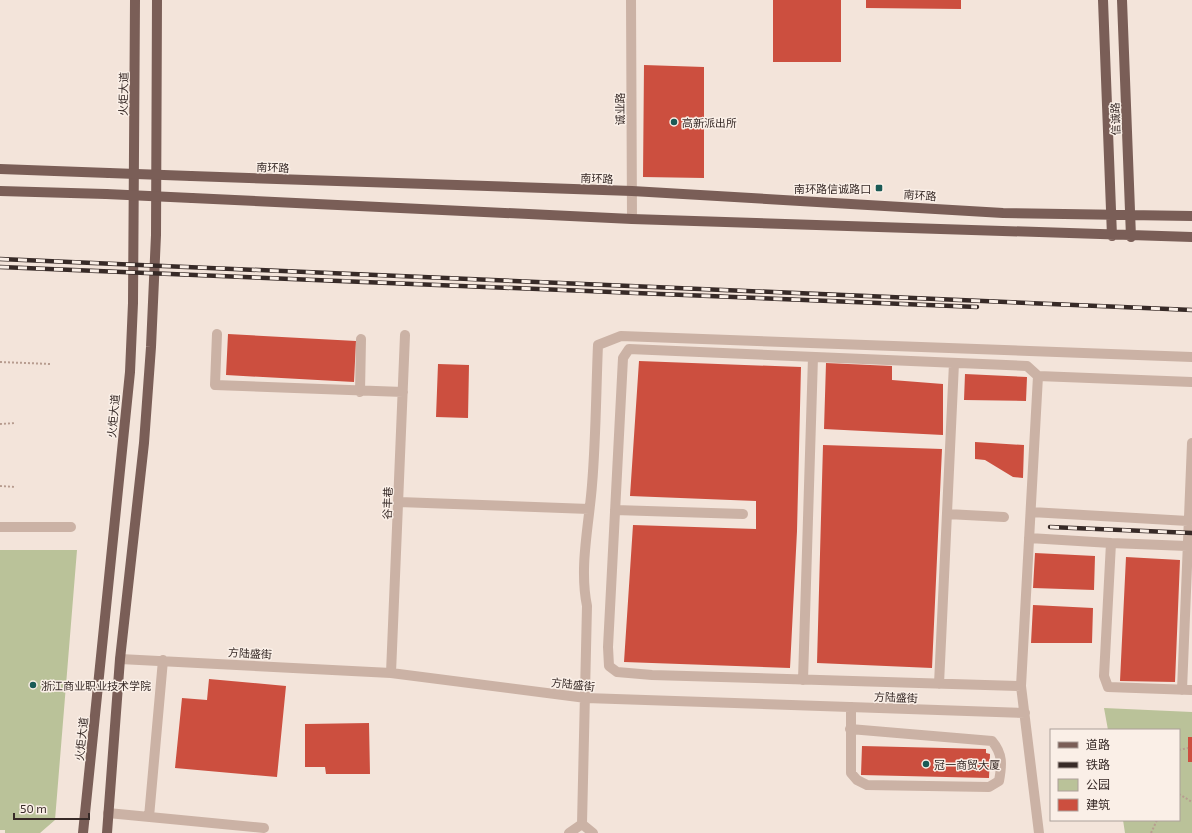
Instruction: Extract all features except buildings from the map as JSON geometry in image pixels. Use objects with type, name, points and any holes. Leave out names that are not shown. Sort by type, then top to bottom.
[{"type":"main road","name":"火炬大道","points":[[83,833],[130,372],[133,303],[135,0]]},
{"type":"main road","points":[[107,833],[120,659],[144,443],[151,347],[156,235],[157,0]]},
{"type":"main road","name":"信诚路","points":[[1103,0],[1112,236]]},
{"type":"main road","name":"信诚路","points":[[1122,0],[1131,237]]},
{"type":"main road","name":"南环路","points":[[0,170],[632,191],[1003,213],[1192,216]]},
{"type":"main road","points":[[0,191],[106,194],[632,219],[1131,237],[1192,237]]},
{"type":"street","name":"诚业路","points":[[631,0],[632,219]]},
{"type":"street","points":[[217,334],[214,385],[360,392],[402,392]]},
{"type":"street","name":"谷丰巷","points":[[391,673],[405,335]]},
{"type":"street","points":[[582,824],[586,698],[585,665],[588,606],[584,591],[586,545],[592,484],[598,344],[621,336],[1192,357]]},
{"type":"street","points":[[360,392],[361,339]]},
{"type":"street","points":[[1021,686],[645,675],[617,672],[609,666],[608,646],[623,358],[629,349],[1027,366],[1038,376],[1192,382]]},
{"type":"street","points":[[803,680],[813,357]]},
{"type":"street","points":[[939,684],[954,363]]},
{"type":"street","points":[[1038,376],[1021,686],[1039,833]]},
{"type":"street","points":[[1111,543],[1104,676],[1108,686],[1187,690],[1187,546],[1192,443]]},
{"type":"street","points":[[399,502],[590,510]]},
{"type":"street","points":[[615,510],[743,514]]},
{"type":"street","points":[[1031,512],[1188,521]]},
{"type":"street","points":[[947,514],[1004,517]]},
{"type":"street","points":[[0,527],[71,527]]},
{"type":"street","points":[[1029,538],[1187,546]]},
{"type":"street","name":"方陆盛街","points":[[120,659],[163,660],[391,673],[586,698],[1025,714]]},
{"type":"street","points":[[149,817],[163,660]]},
{"type":"street","points":[[850,729],[992,741],[1000,750],[1000,770],[998,781],[989,787],[867,785],[851,773],[850,729],[851,707]]},
{"type":"street","points":[[108,813],[264,828]]},
{"type":"street","points":[[569,833],[582,824]]},
{"type":"street","points":[[582,824],[593,833]]},
{"type":"path","points":[[0,362],[51,364]]},
{"type":"path","points":[[0,424],[16,423]]},
{"type":"path","points":[[0,486],[16,487]]},
{"type":"path","points":[[1180,750],[1188,748]]},
{"type":"path","points":[[1180,795],[1192,802]]},
{"type":"path","points":[[1151,833],[1157,821]]},
{"type":"green space","name":"浙江商业职业技术学院","points":[[0,550],[77,550],[55,820],[40,833],[5,833],[5,830],[0,830]]},
{"type":"green space","points":[[1104,708],[1192,712],[1192,833],[1125,833],[1123,821],[1180,821],[1180,729],[1108,729]]},
{"type":"railway","points":[[0,259],[1192,310]]},
{"type":"railway","points":[[0,267],[977,307]]},
{"type":"railway","points":[[1050,527],[1192,533]]},
{"type":"place","name":"高新派出所","points":[[674,122]]},
{"type":"place","name":"南环路信诚路口","points":[[879,188]]},
{"type":"place","name":"浙江商业职业技术学院","points":[[33,685]]},
{"type":"place","name":"冠一商贸大厦","points":[[926,764]]}]
